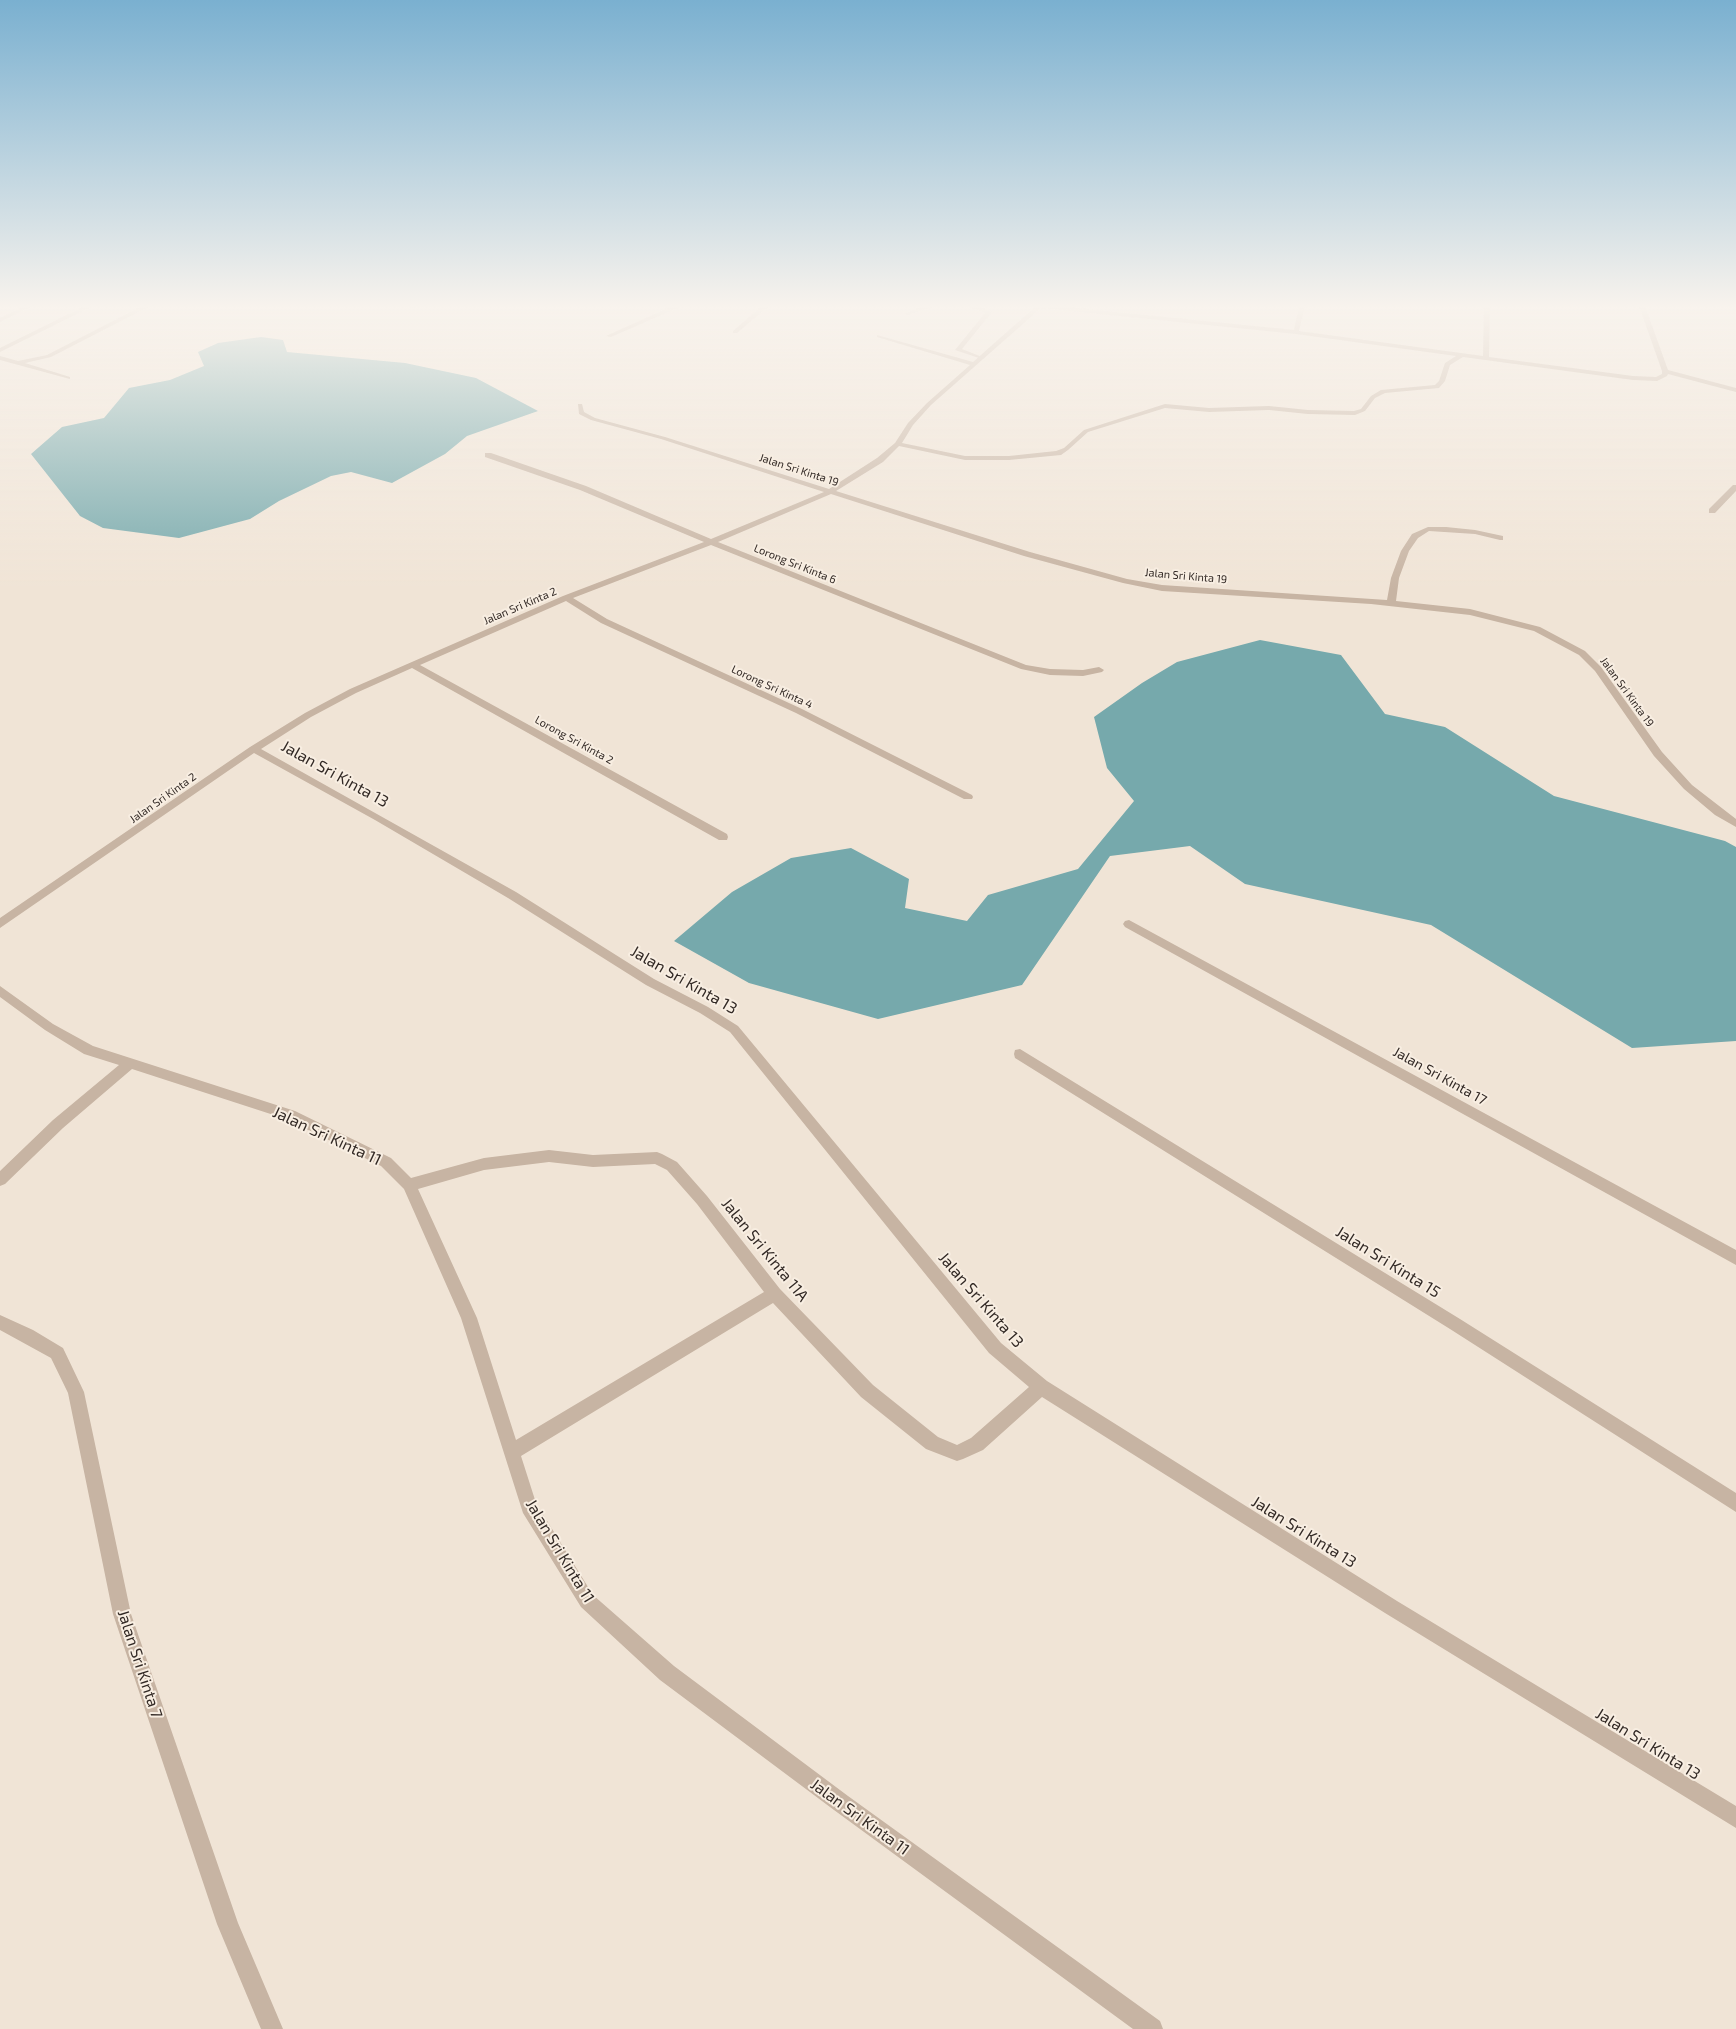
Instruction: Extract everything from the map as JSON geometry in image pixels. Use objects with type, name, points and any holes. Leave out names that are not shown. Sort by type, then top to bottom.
[{"type":"street","name":"Jalan Sri Kinta 2","points":[[0,924],[254,749],[308,715],[346,695],[566,598],[711,542],[829,492],[880,460],[898,444],[910,424],[933,401]]},
{"type":"street","points":[[898,444],[965,458],[1009,458],[1058,453],[1066,449],[1086,432],[1116,420],[1165,406],[1209,410],[1269,408],[1308,412],[1355,413],[1363,410],[1370,401]]},
{"type":"street","name":"Jalan Sri Kinta 19","points":[[580,405],[581,413],[593,418],[664,438],[1027,554],[1126,581],[1162,588],[1279,594],[1392,603],[1470,612],[1537,629],[1582,653],[1598,668],[1640,730],[1688,787],[1719,813],[1736,824]]},
{"type":"street","name":"Lorong Sri Kinta 6","points":[[488,455],[583,488],[711,542],[1024,667],[1050,672],[1084,673],[1098,670]]},
{"type":"street","points":[[1712,510],[1736,487]]},
{"type":"street","points":[[1392,603],[1396,578],[1405,551],[1415,536],[1428,529],[1446,529],[1475,532],[1500,538]]},
{"type":"street","name":"Lorong Sri Kinta 4","points":[[566,598],[604,621],[799,711],[968,798]]},
{"type":"street","name":"Lorong Sri Kinta 2","points":[[413,665],[724,837]]},
{"type":"street","name":"Jalan Sri Kinta 13","points":[[254,749],[387,822],[512,895],[650,982],[704,1010],[734,1029],[995,1348],[1041,1388],[1383,1602],[1736,1818]]},
{"type":"street","name":"Jalan Sri Kinta 17","points":[[1129,924],[1736,1258]]},
{"type":"street","name":"Jalan Sri Kinta 11","points":[[0,991],[72,1042],[89,1050],[290,1115],[386,1162],[410,1185],[469,1318],[529,1506],[587,1601],[675,1679],[841,1803],[1152,2029]]},
{"type":"street","name":"Jalan Sri Kinta 15","points":[[1020,1054],[1455,1324],[1736,1503]]},
{"type":"street","points":[[0,1180],[58,1124],[129,1064]]},
{"type":"street","name":"Jalan Sri Kinta 11A","points":[[410,1185],[484,1164],[549,1156],[593,1161],[657,1158],[672,1166],[702,1200],[775,1294],[867,1391],[932,1443],[957,1453],[977,1444],[1041,1388]]},
{"type":"street","points":[[512,1452],[775,1294]]},
{"type":"street","name":"Jalan Sri Kinta 7","points":[[0,1322],[57,1353],[76,1392],[122,1614],[228,1924],[272,2029]]},
{"type":"water","points":[[118,401],[519,401],[538,411],[467,436],[445,454],[392,483],[351,472],[331,476],[279,501],[250,519],[179,538],[103,528],[80,516],[31,454],[62,427],[104,418]]},
{"type":"water","points":[[1260,640],[1341,655],[1385,714],[1445,727],[1554,796],[1725,841],[1736,847],[1736,1041],[1632,1048],[1431,925],[1245,884],[1190,846],[1110,856],[1022,985],[878,1019],[749,983],[674,941],[732,892],[791,858],[851,848],[909,879],[905,908],[967,921],[988,895],[1078,869],[1134,801],[1107,768],[1094,717],[1142,683],[1177,662]]}]
